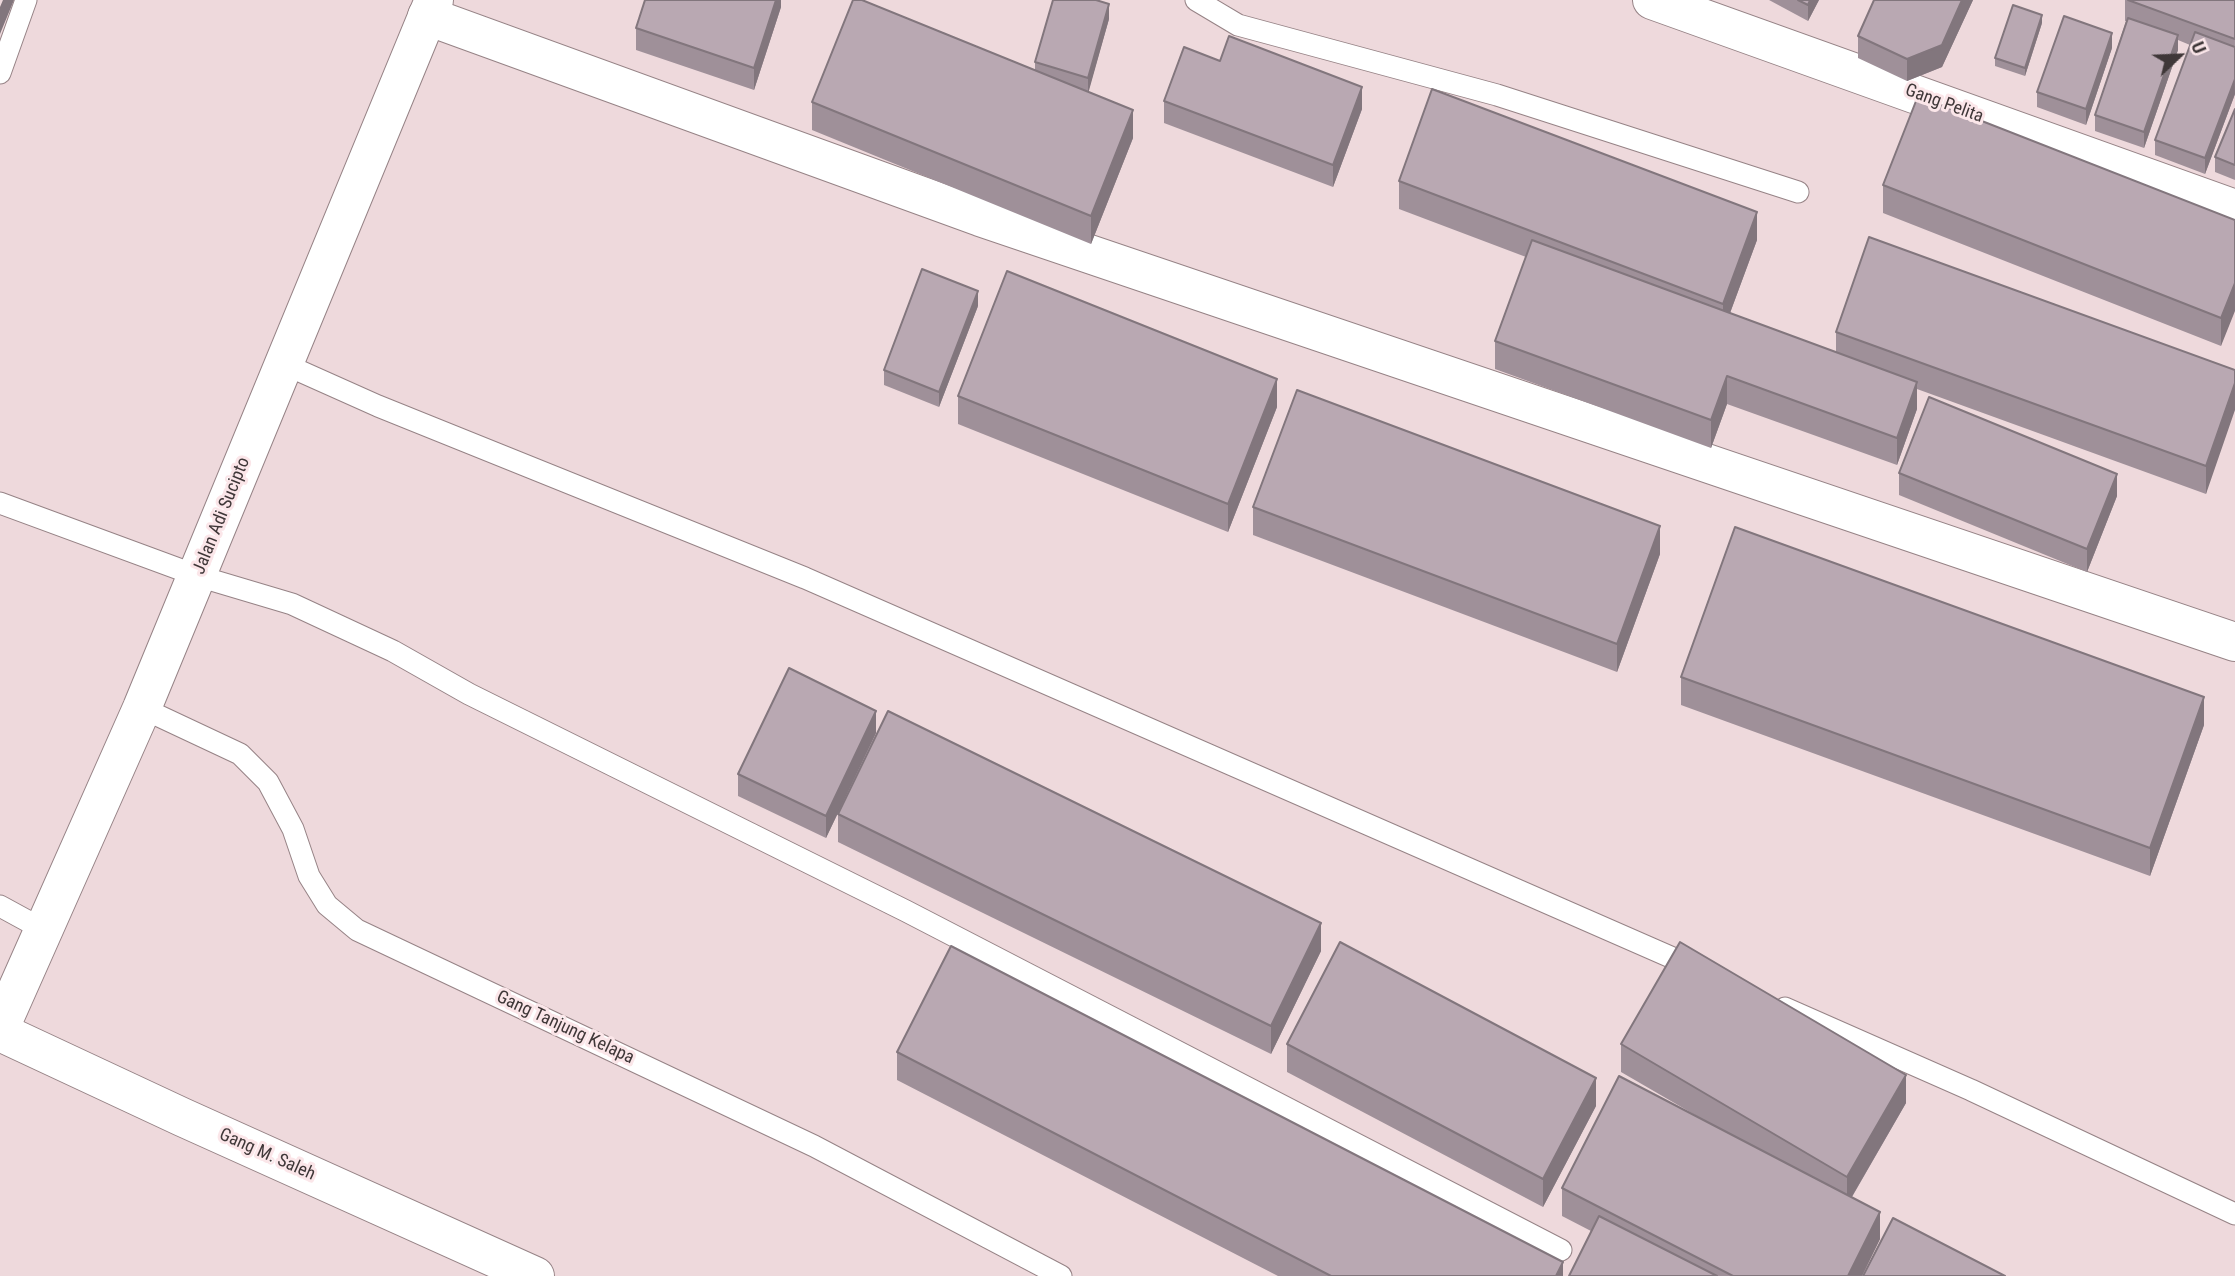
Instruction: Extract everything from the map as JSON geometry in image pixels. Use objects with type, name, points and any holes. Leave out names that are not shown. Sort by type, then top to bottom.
[{"type":"street","name":"Gang Pelita","points":[[1652,0],[2235,209]]},
{"type":"street","name":"Jalan Adi Sucipto","points":[[0,1030],[198,576],[431,8]]},
{"type":"street","points":[[431,8],[981,218],[2235,642]]},
{"type":"street","name":"Gang M. Saleh","points":[[0,1030],[182,1117],[535,1276]]},
{"type":"lane","points":[[0,74],[26,0]]},
{"type":"lane","points":[[1196,0],[1238,25],[1497,95],[1798,192]]},
{"type":"lane","points":[[284,364],[378,406],[805,578],[1717,978]]},
{"type":"lane","points":[[0,503],[198,576],[292,604],[394,651],[469,694],[906,911],[1561,1250]]},
{"type":"lane","name":"Gang Tanjung Kelapa","points":[[142,708],[240,754],[268,782],[293,828],[309,876],[327,905],[357,930],[814,1146],[1060,1276]]},
{"type":"lane","points":[[0,906],[44,930]]},
{"type":"lane","points":[[1768,1000],[1971,1090],[2235,1214]]},
{"type":"building","points":[[645,0],[776,0],[754,68],[636,28]]},
{"type":"building","points":[[853,0],[862,0],[1133,110],[1091,216],[812,102]]},
{"type":"building","points":[[1053,0],[1096,0],[1109,4],[1088,78],[1035,62]]},
{"type":"building","points":[[1874,0],[1962,0],[1942,45],[1907,59],[1858,36]]},
{"type":"building","points":[[2128,0],[2235,0],[2235,39]]},
{"type":"building","points":[[2013,5],[2042,15],[2025,68],[1995,58]]},
{"type":"building","points":[[2064,16],[2112,33],[2086,109],[2037,92]]},
{"type":"building","points":[[2128,18],[2178,35],[2144,132],[2095,115]]},
{"type":"building","points":[[2195,32],[2235,47],[2235,79],[2205,158],[2155,140]]},
{"type":"building","points":[[1229,36],[1362,87],[1333,165],[1164,101],[1184,47],[1220,61]]},
{"type":"building","points":[[1432,89],[1757,212],[1723,304],[1399,181]]},
{"type":"building","points":[[1918,96],[2235,220],[2235,283],[2221,318],[1883,185]]},
{"type":"building","points":[[2235,109],[2235,165],[2215,157]]},
{"type":"building","points":[[1869,237],[2235,370],[2235,383],[2206,466],[1836,332]]},
{"type":"building","points":[[1532,240],[1917,382],[1897,438],[1727,376],[1711,420],[1495,341]]},
{"type":"building","points":[[922,269],[978,291],[939,392],[884,370]]},
{"type":"building","points":[[1007,271],[1277,379],[1228,504],[958,396]]},
{"type":"building","points":[[1297,390],[1660,526],[1617,644],[1253,507]]},
{"type":"building","points":[[1929,397],[2117,474],[2087,549],[1899,473]]},
{"type":"building","points":[[1735,527],[2204,697],[2150,848],[1681,677]]},
{"type":"building","points":[[789,668],[876,711],[826,816],[738,774]]},
{"type":"building","points":[[888,711],[1321,923],[1271,1026],[838,814]]},
{"type":"building","points":[[1340,942],[1596,1078],[1543,1179],[1287,1044]]},
{"type":"building","points":[[1680,942],[1906,1075],[1847,1177],[1621,1044]]},
{"type":"building","points":[[951,946],[1563,1262],[1556,1276],[1331,1276],[897,1052]]},
{"type":"building","points":[[1619,1076],[1880,1212],[1848,1276],[1733,1276],[1562,1188]]},
{"type":"building","points":[[1599,1216],[1717,1276],[1569,1276]]},
{"type":"building","points":[[1893,1218],[2005,1276],[1863,1276]]}]
